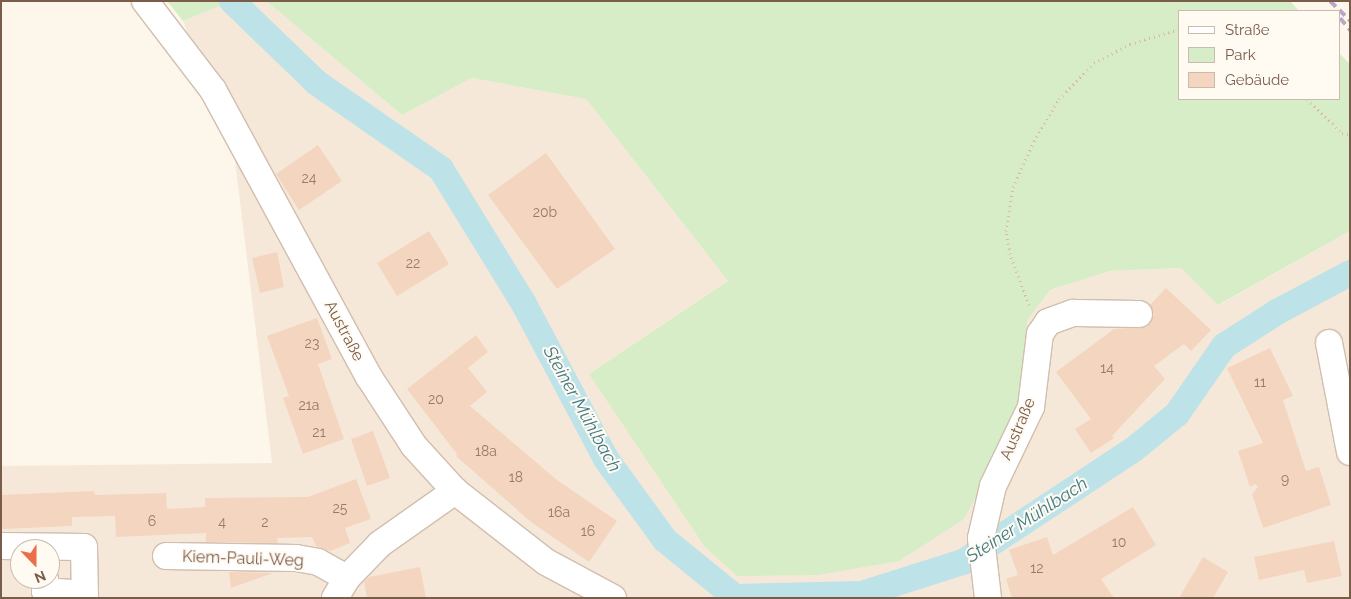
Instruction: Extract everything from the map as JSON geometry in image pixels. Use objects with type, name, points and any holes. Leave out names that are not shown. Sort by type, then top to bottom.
[{"type":"street","name":"Austraße","points":[[145,1],[212,90],[369,377],[414,446],[455,491],[546,562],[613,598]]},
{"type":"street","points":[[1040,334],[1048,322],[1073,313],[1139,314]]},
{"type":"street","name":"Austraße","points":[[988,598],[981,538],[993,486],[1031,407],[1040,334]]},
{"type":"street","points":[[1329,343],[1350,452]]},
{"type":"street","points":[[341,588],[380,544],[455,491]]},
{"type":"street","points":[[45,589],[45,591],[85,596],[84,547],[60,548]]},
{"type":"street","name":"Kiem-Pauli-Weg","points":[[166,556],[296,558],[318,562],[341,588]]},
{"type":"path","points":[[1040,334],[1010,254],[1006,231],[1013,187],[1034,141],[1059,99],[1094,63],[1130,44],[1178,30]]},
{"type":"path","points":[[1308,100],[1342,132],[1350,135]]},
{"type":"shaded area","points":[[233,1],[266,1],[402,115],[472,78],[586,99],[728,281],[589,374],[1026,379],[1027,321],[1050,290],[1110,271],[1181,268],[1219,305],[1350,231],[1350,598],[1,598],[1,466],[272,463],[235,160],[183,21]]},
{"type":"green space","points":[[167,1],[233,1],[183,21]]},
{"type":"green space","points":[[266,1],[1290,1],[1298,10],[1178,10],[1178,100],[1341,100],[1341,55],[1350,64],[1350,231],[1218,305],[1181,268],[1110,271],[1050,290],[1027,321],[1026,379],[1014,427],[964,519],[899,561],[818,575],[737,576],[705,547],[589,374],[728,281],[586,99],[472,78],[402,115]]},
{"type":"building","points":[[318,145],[342,181],[299,210],[276,174]]},
{"type":"building","points":[[546,153],[615,249],[557,289],[488,195]]},
{"type":"building","points":[[429,231],[449,264],[397,296],[377,263]]},
{"type":"building","points":[[277,252],[284,287],[260,293],[252,258]]},
{"type":"building","points":[[1166,288],[1211,330],[1191,351],[1184,344],[1154,366],[1165,379],[1112,436],[1114,438],[1091,453],[1075,429],[1091,419],[1056,372],[1114,329],[1147,327],[1154,315],[1150,305]]},
{"type":"building","points":[[317,318],[332,359],[318,364],[344,439],[303,454],[283,398],[289,396],[267,336]]},
{"type":"building","points":[[476,335],[488,352],[468,368],[487,392],[470,406],[557,480],[617,521],[589,562],[531,522],[456,456],[457,454],[407,389]]},
{"type":"building","points":[[1270,348],[1293,396],[1283,400],[1306,471],[1319,467],[1331,505],[1263,528],[1252,494],[1258,487],[1255,484],[1250,487],[1238,451],[1263,443],[1227,368]]},
{"type":"building","points":[[373,431],[390,478],[367,486],[351,439]]},
{"type":"building","points":[[356,479],[371,519],[345,528],[350,543],[330,551],[316,546],[312,537],[277,538],[278,543],[206,542],[206,533],[116,537],[115,516],[72,517],[72,526],[1,529],[1,495],[94,491],[95,495],[166,493],[167,509],[205,507],[205,498],[308,497]]},
{"type":"building","points":[[1133,507],[1156,545],[1101,579],[1114,598],[1012,598],[1006,579],[1018,575],[1009,550],[1047,537],[1053,555]]},
{"type":"building","points":[[1334,541],[1342,576],[1307,583],[1304,570],[1259,580],[1254,557]]},
{"type":"building","points":[[1203,557],[1228,572],[1213,598],[1179,598]]},
{"type":"building","points":[[420,567],[426,598],[367,598],[364,582],[369,577]]},
{"type":"building","points":[[229,572],[273,573],[231,588]]},
{"type":"waterway","name":"Steiner Mühlbach","points":[[232,1],[317,83],[441,169],[524,304],[606,459],[665,540],[735,597],[862,594],[963,562],[1133,450],[1177,414],[1224,346],[1277,312],[1350,273]]},
{"type":"railway","points":[[1330,1],[1339,10]]},
{"type":"railway","points":[[1341,11],[1350,20]]},
{"type":"railway","points":[[1341,19],[1350,30]]}]
